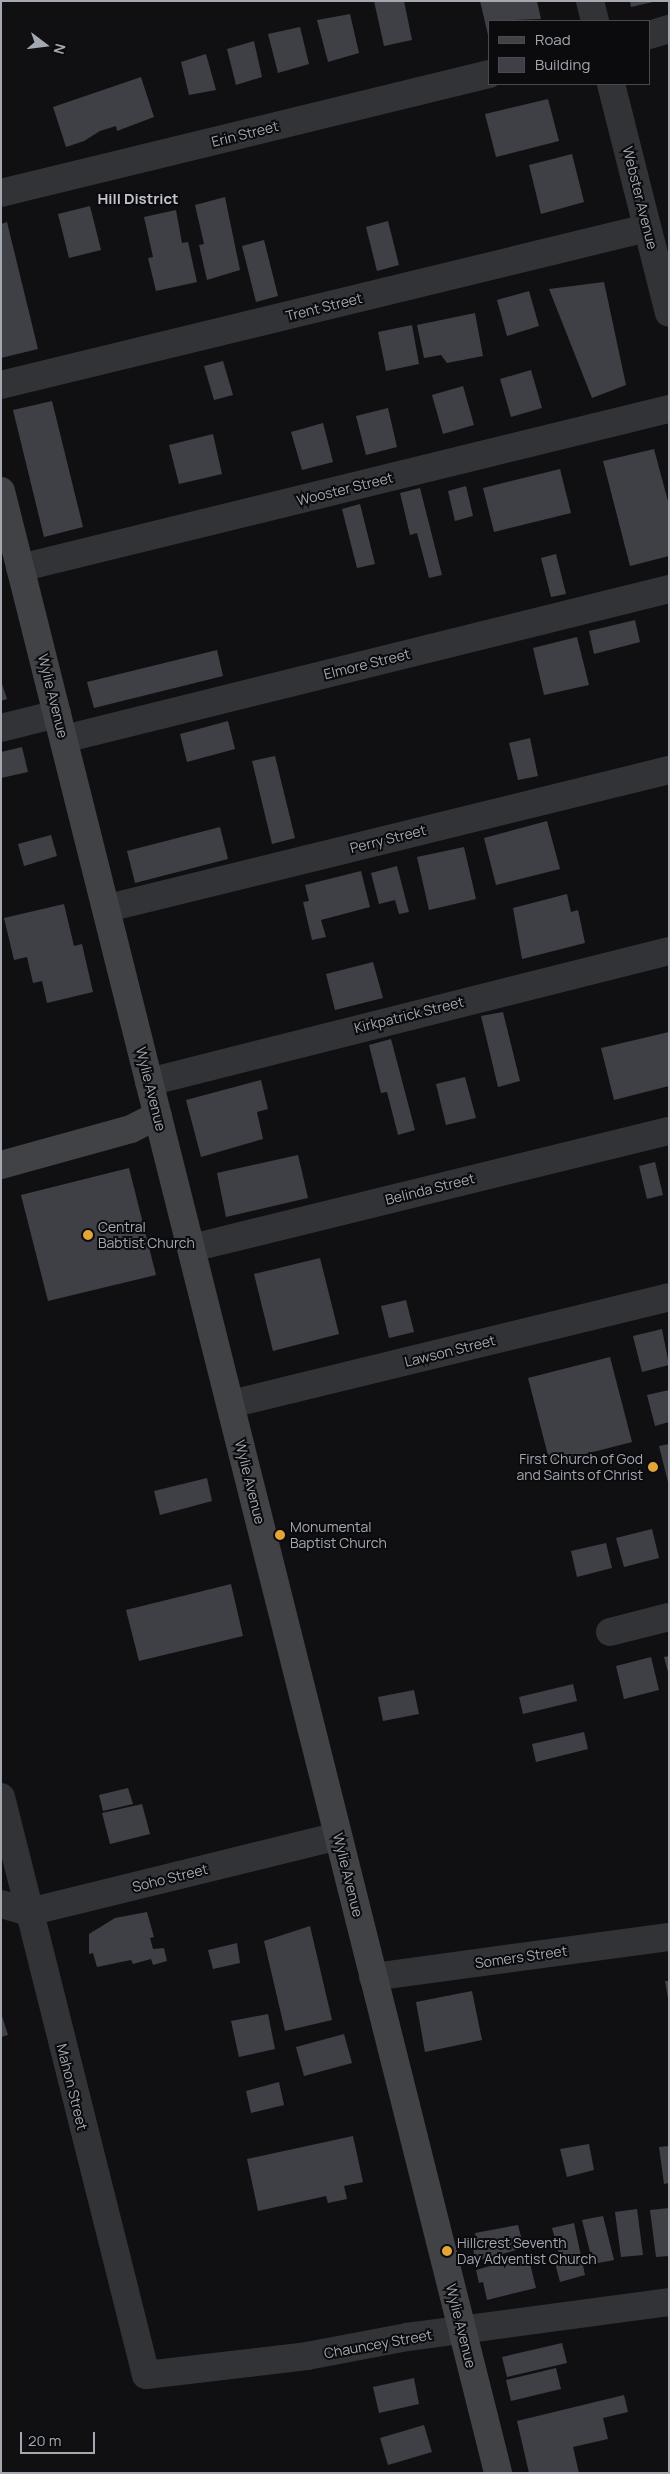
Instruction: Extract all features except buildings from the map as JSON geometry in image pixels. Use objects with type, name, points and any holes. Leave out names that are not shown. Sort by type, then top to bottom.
[{"type":"street","points":[[590,1],[595,20]]},
{"type":"street","points":[[650,34],[669,30]]},
{"type":"street","name":"Erin Street","points":[[1,193],[488,74]]},
{"type":"street","name":"Webster Avenue","points":[[611,85],[669,313]]},
{"type":"street","name":"Trent Street","points":[[1,385],[647,228]]},
{"type":"street","name":"Wooster Street","points":[[20,568],[669,409]]},
{"type":"street","name":"Wylie Avenue","points":[[1,491],[108,908],[149,1082],[498,2473]]},
{"type":"street","name":"Elmore Street","points":[[64,740],[669,589]]},
{"type":"street","points":[[1,728],[57,714]]},
{"type":"street","name":"Perry Street","points":[[108,908],[669,770]]},
{"type":"street","name":"Kirkpatrick Street","points":[[149,1082],[669,951]]},
{"type":"street","points":[[1,1165],[131,1129],[158,1115]]},
{"type":"street","name":"Belinda Street","points":[[192,1248],[669,1131]]},
{"type":"street","name":"Lawson Street","points":[[231,1404],[669,1297]]},
{"type":"street","points":[[610,1632],[669,1617]]},
{"type":"street","name":"Mahon Street","points":[[1,1797],[146,2375]]},
{"type":"street","name":"Soho Street","points":[[1,1904],[29,1912],[338,1836]]},
{"type":"street","name":"Somers Street","points":[[374,1977],[669,1937]]},
{"type":"street","name":"Chauncey Street","points":[[146,2375],[306,2356],[462,2330],[669,2302]]},
{"type":"place","name":"Central Babtist Church","points":[[88,1235]]},
{"type":"place","name":"First Church of God and Saints of Christ","points":[[653,1467]]},
{"type":"place","name":"Monumental Baptist Church","points":[[280,1535]]},
{"type":"place","name":"Hillcrest Seventh Day Adventist Church","points":[[447,2251]]},
{"type":"district","name":"Hill District","points":[[138,199]]}]
